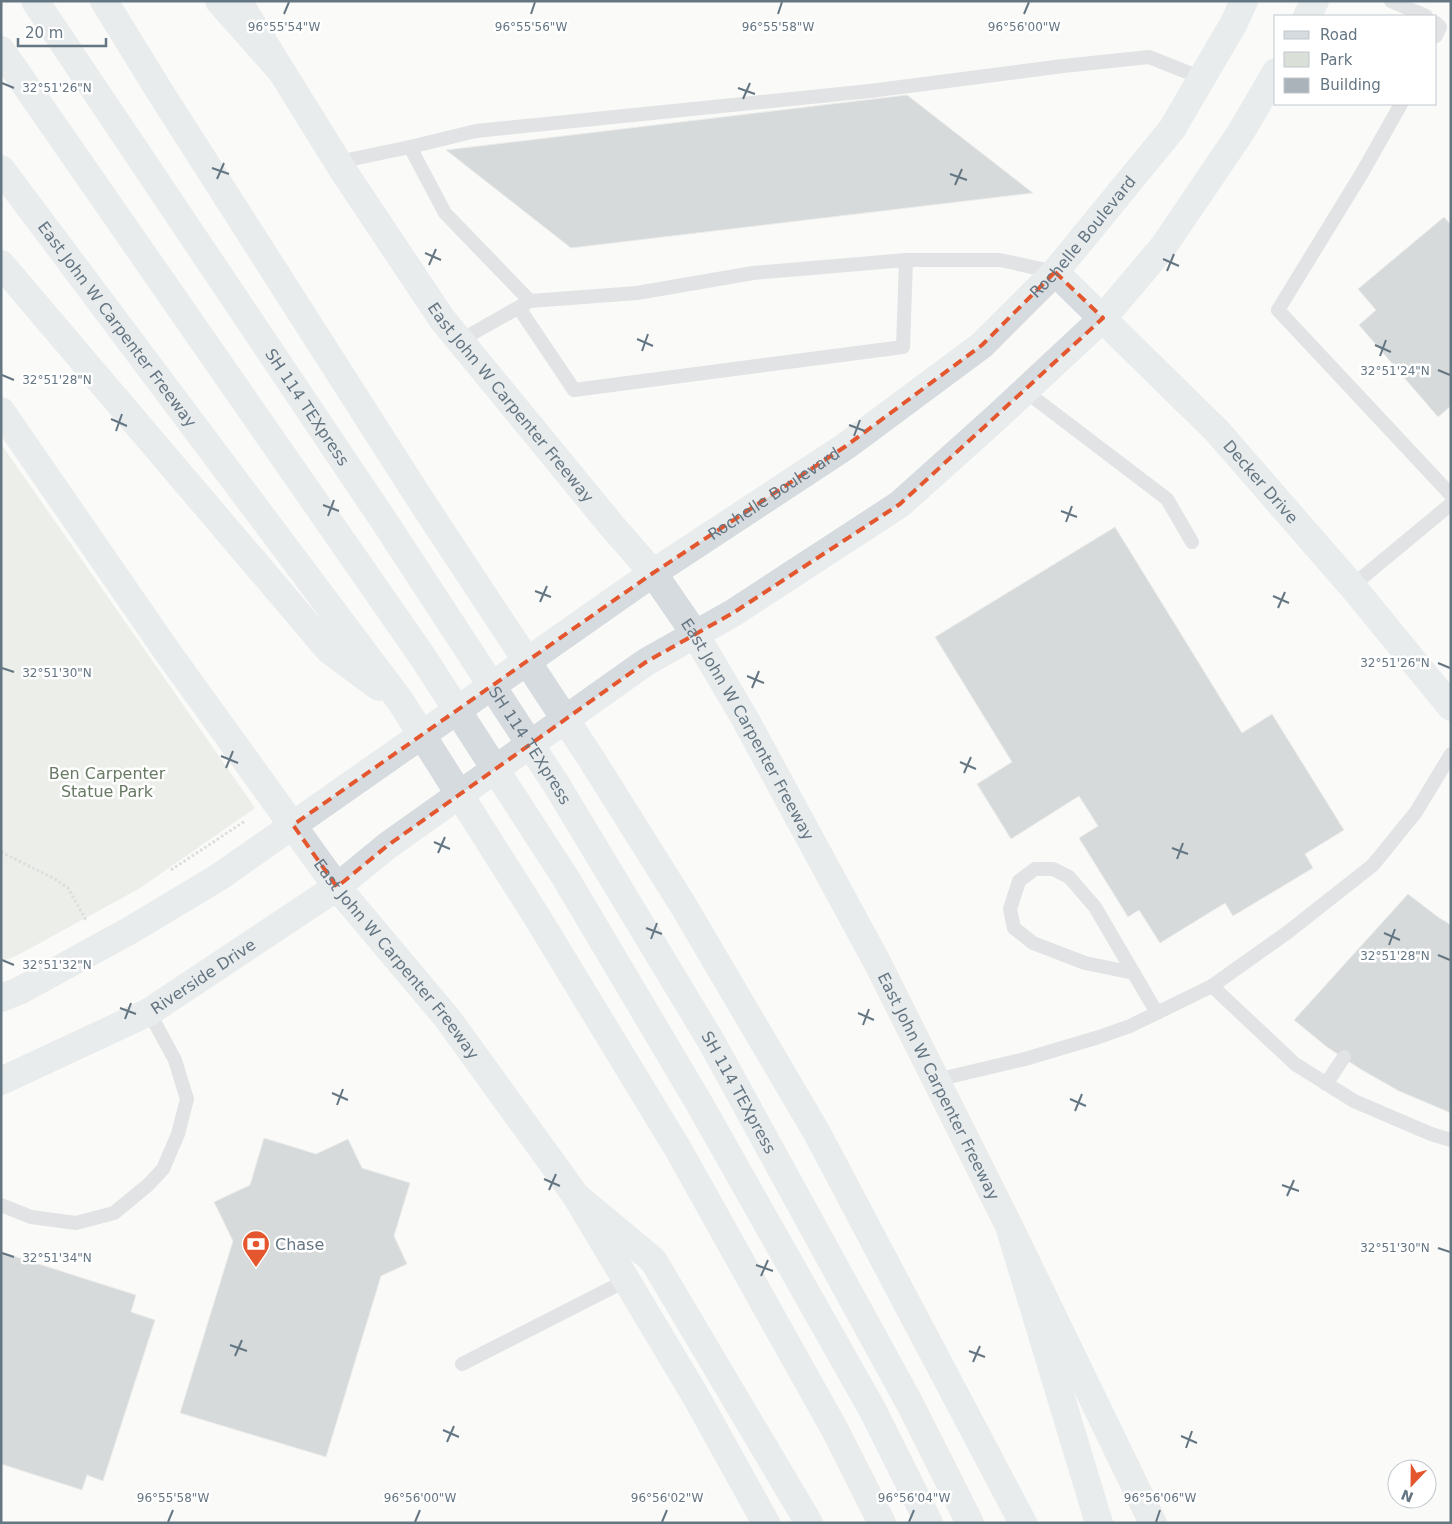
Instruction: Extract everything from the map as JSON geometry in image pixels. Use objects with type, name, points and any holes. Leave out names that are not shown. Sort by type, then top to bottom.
[{"type":"main road","name":"SH 114 TEXpress","points":[[35,1],[386,524],[556,784],[706,1032],[910,1404],[970,1523]]},
{"type":"main road","points":[[52,1],[253,326]]},
{"type":"main road","points":[[104,1],[165,100],[420,499],[592,760],[683,905],[817,1132],[1023,1523]]},
{"type":"main road","points":[[219,1],[282,72]]},
{"type":"main road","name":"East John W Carpenter Freeway","points":[[238,1],[338,162],[442,319],[612,526],[654,573],[695,634],[744,717],[877,962],[1009,1226],[1153,1523]]},
{"type":"main road","name":"Rochelle Boulevard","points":[[293,825],[654,573],[846,446],[982,346],[1055,272],[1172,129],[1234,23],[1244,1]]},
{"type":"main road","points":[[1307,15],[1314,1]]},
{"type":"main road","points":[[1,50],[422,656],[565,877],[709,1120],[872,1409],[929,1523]]},
{"type":"main road","points":[[695,634],[733,613],[900,504],[1025,391],[1102,318],[1163,247],[1241,132],[1274,75]]},
{"type":"main road","name":"East John W Carpenter Freeway","points":[[1,168],[401,702],[537,917],[678,1148],[835,1430],[882,1523]]},
{"type":"main road","points":[[1,264],[329,650],[401,702]]},
{"type":"main road","name":"Decker Drive","points":[[1055,272],[1217,431],[1352,586],[1451,707]]},
{"type":"main road","name":"East John W Carpenter Freeway","points":[[1,411],[166,650],[337,886],[448,1019],[576,1196],[695,1396],[766,1523]]},
{"type":"main road","name":"Riverside Drive","points":[[1,1081],[149,1012],[337,886],[387,846],[646,662],[695,634]]},
{"type":"main road","points":[[1,998],[19,991],[128,931],[219,877],[293,825]]},
{"type":"main road","points":[[576,1196],[653,1260],[809,1523]]},
{"type":"main road","points":[[1009,1226],[1099,1523]]},
{"type":"lane","points":[[1391,1],[1424,15]]},
{"type":"lane","points":[[338,162],[476,131],[870,90],[1149,57],[1202,78]]},
{"type":"lane","points":[[1400,105],[1362,173],[1278,310],[1451,495]]},
{"type":"lane","points":[[410,147],[445,213],[524,304],[574,390],[903,347],[906,260]]},
{"type":"lane","points":[[459,341],[524,304],[637,293],[753,273],[906,260],[1000,260],[1055,272]]},
{"type":"lane","points":[[1025,391],[1167,498],[1192,542]]},
{"type":"lane","points":[[1352,586],[1451,504]]},
{"type":"lane","points":[[936,1080],[1025,1059],[1081,1043],[1130,1026],[1212,986],[1288,932],[1373,865],[1416,812],[1451,754]]},
{"type":"lane","points":[[1134,973],[1085,963],[1033,942],[1014,928],[1010,909],[1019,881],[1035,869],[1053,869],[1069,877],[1095,908],[1134,973],[1157,1013]]},
{"type":"lane","points":[[1212,986],[1295,1064],[1326,1084],[1354,1101],[1431,1134],[1451,1140]]},
{"type":"lane","points":[[1,1205],[31,1217],[76,1222],[114,1213],[148,1185],[163,1169],[178,1134],[188,1099],[174,1060],[149,1012]]},
{"type":"lane","points":[[1326,1084],[1344,1057]]},
{"type":"lane","points":[[462,1364],[627,1280]]},
{"type":"path","points":[[164,874],[246,820]]},
{"type":"path","points":[[1,852],[55,879],[68,888],[87,922]]},
{"type":"path","points":[[79,926],[94,919]]},
{"type":"highlighted area","points":[[1055,272],[1103,318],[900,504],[733,613],[646,662],[387,846],[337,887],[293,825],[653,573],[846,446],[982,345]]},
{"type":"green space","name":"Ben Carpenter Statue Park","points":[[1,444],[255,808],[140,888],[18,955],[1,962]]},
{"type":"building","points":[[907,95],[1033,193],[571,248],[446,150]]},
{"type":"building","points":[[1444,217],[1451,225],[1451,406],[1438,417],[1359,325],[1376,310],[1358,289]]},
{"type":"building","points":[[1115,527],[1242,733],[1272,714],[1344,830],[1305,854],[1313,868],[1233,916],[1225,903],[1160,943],[1139,910],[1128,917],[1079,838],[1098,826],[1079,796],[1011,839],[977,784],[1012,762],[935,637]]},
{"type":"building","points":[[1408,894],[1451,925],[1451,1113],[1399,1091],[1362,1070],[1327,1047],[1294,1020]]},
{"type":"building","points":[[264,1138],[316,1154],[348,1139],[362,1168],[410,1183],[394,1236],[407,1264],[381,1276],[326,1457],[180,1413],[233,1241],[214,1202],[250,1185]]},
{"type":"building","points":[[1,1252],[136,1295],[131,1312],[155,1320],[103,1481],[87,1475],[82,1490],[1,1464]]},
{"type":"place","name":"Chase","points":[[256,1268]]}]
